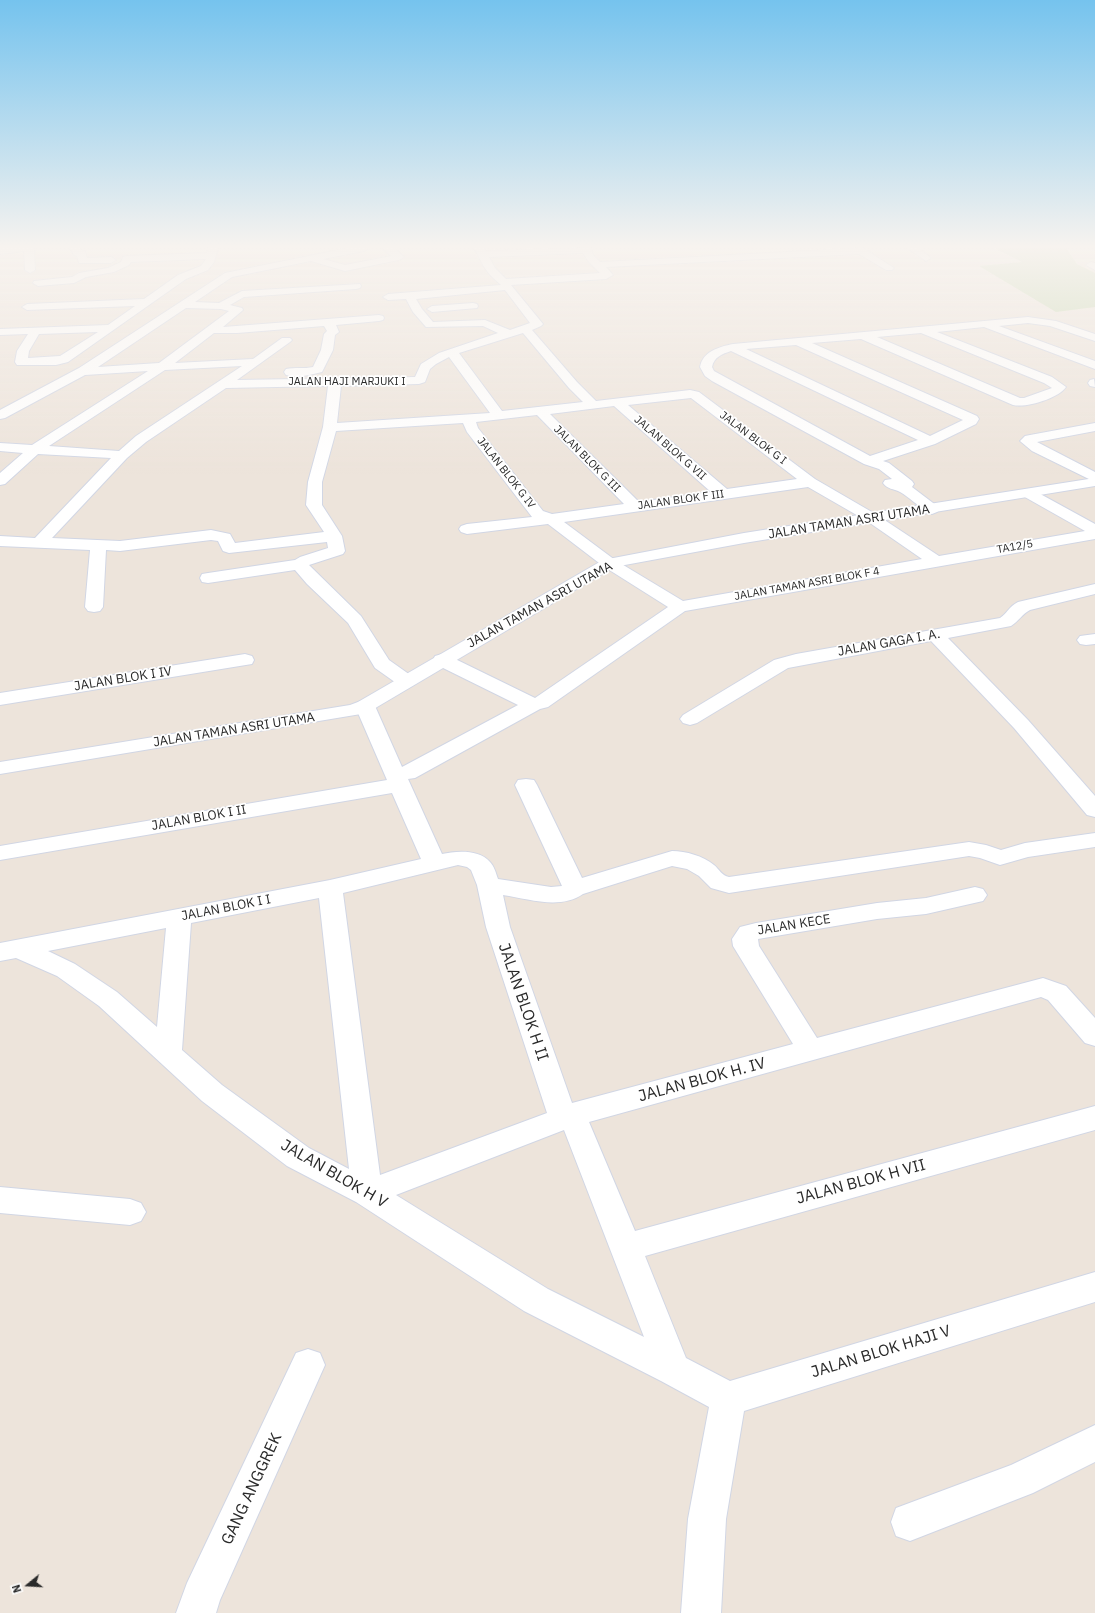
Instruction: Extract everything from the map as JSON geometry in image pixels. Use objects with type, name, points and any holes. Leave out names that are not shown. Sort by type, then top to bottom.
[{"type":"street","points":[[36,330],[24,352],[21,362],[60,360],[80,349],[118,323]]},
{"type":"street","points":[[0,415],[83,371],[156,323]]},
{"type":"street","points":[[0,481],[34,450],[162,368],[221,323]]},
{"type":"street","points":[[212,330],[237,330],[313,323]]},
{"type":"street","points":[[241,372],[316,370],[328,350],[330,334],[333,332],[332,327],[327,323]]},
{"type":"street","points":[[429,323],[430,325],[477,323]]},
{"type":"street","points":[[486,323],[509,334]]},
{"type":"street","points":[[536,323],[525,329],[573,385],[593,405]]},
{"type":"street","points":[[799,341],[972,419],[971,421],[930,441],[869,461],[716,378],[710,373],[706,364],[710,358],[719,351],[733,347],[980,323]]},
{"type":"street","points":[[984,323],[1095,365]]},
{"type":"street","points":[[1051,323],[1095,338]]},
{"type":"street","points":[[0,332],[109,328]]},
{"type":"street","name":"JALAN HAJI MARJUKI I","points":[[224,384],[415,381],[421,379],[425,367],[435,359],[451,352],[525,329]]},
{"type":"street","points":[[861,335],[1018,402],[1026,402],[1058,390],[1060,387],[1048,380],[921,329]]},
{"type":"street","points":[[39,543],[122,455],[141,439],[224,384],[286,340]]},
{"type":"street","points":[[733,347],[930,441]]},
{"type":"street","points":[[454,355],[498,415]]},
{"type":"street","points":[[83,371],[256,362]]},
{"type":"street","points":[[208,578],[301,564],[306,560],[337,551],[334,536],[314,505],[315,482],[330,427],[335,382]]},
{"type":"street","name":"JALAN BLOK G I","points":[[617,402],[684,393],[695,395],[810,482],[878,517],[935,561]]},
{"type":"street","points":[[330,427],[468,419],[617,402]]},
{"type":"street","name":"JALAN BLOK G VII","points":[[617,402],[723,494]]},
{"type":"street","name":"JALAN BLOK G III","points":[[539,410],[635,507]]},
{"type":"street","name":"JALAN BLOK G IV","points":[[468,419],[472,429],[538,514],[551,519],[604,560],[680,607]]},
{"type":"street","points":[[1095,426],[1030,439],[1027,442],[1095,478]]},
{"type":"street","points":[[0,447],[122,455]]},
{"type":"street","points":[[869,461],[869,468],[894,486],[904,488],[932,509]]},
{"type":"street","name":"JALAN BLOK F III","points":[[467,529],[551,519],[810,482]]},
{"type":"street","name":"JALAN TAMAN ASRI UTAMA","points":[[0,768],[354,710],[365,706],[406,680],[442,660],[604,560],[1095,482]]},
{"type":"street","points":[[1028,493],[1095,530]]},
{"type":"street","name":"TA12/5","points":[[935,561],[1095,534]]},
{"type":"street","points":[[0,541],[120,546],[211,536],[224,537],[229,548],[334,536]]},
{"type":"street","points":[[94,607],[98,546]]},
{"type":"street","name":"JALAN TAMAN ASRI BLOK F 4","points":[[680,607],[935,561]]},
{"type":"street","points":[[301,564],[313,580],[355,620],[382,664],[406,680]]},
{"type":"street","name":"JALAN GAGA I. A.","points":[[690,719],[781,664],[1005,622],[1012,618],[1016,610],[1024,606],[1095,589]]},
{"type":"street","name":"JALAN BLOK I II","points":[[0,853],[283,804],[397,780],[537,704],[680,607]]},
{"type":"street","points":[[935,635],[1021,724],[1095,810]]},
{"type":"street","name":"JALAN BLOK I IV","points":[[0,699],[246,660]]},
{"type":"street","points":[[442,660],[537,704]]},
{"type":"street","points":[[365,706],[434,863]]},
{"type":"street","points":[[526,786],[575,888]]},
{"type":"street","points":[[489,885],[551,896],[560,896],[575,888],[675,857],[704,868],[716,882],[729,884],[969,849],[986,852],[1000,858],[1025,850],[1095,840]]},
{"type":"street","name":"JALAN BLOK H II","points":[[434,863],[458,858],[474,861],[481,866],[489,885],[498,927],[567,1117],[626,1246],[672,1369]]},
{"type":"street","name":"JALAN BLOK I I","points":[[9,950],[330,888],[434,863]]},
{"type":"street","points":[[330,888],[367,1193]]},
{"type":"street","name":"JALAN KECE","points":[[811,1051],[746,946],[744,938],[749,933],[756,930],[877,911],[896,910],[950,902],[975,895]]},
{"type":"street","points":[[168,1054],[179,918]]},
{"type":"street","name":"JALAN BLOK H V","points":[[9,950],[66,970],[108,999],[212,1093],[298,1157],[367,1193],[536,1300],[672,1369]]},
{"type":"street","name":"JALAN BLOK H. IV","points":[[367,1193],[567,1117],[1043,987],[1056,993],[1095,1036]]},
{"type":"street","name":"JALAN BLOK H VII","points":[[626,1246],[1095,1118]]},
{"type":"street","points":[[0,1200],[130,1212]]},
{"type":"street","name":"JALAN BLOK HAJI V","points":[[727,1403],[1095,1286]]},
{"type":"street","name":"GANG ANGGREK","points":[[196,1613],[201,1597],[308,1365]]},
{"type":"street","points":[[672,1369],[727,1403],[707,1519],[701,1613]]},
{"type":"street","points":[[910,1522],[1020,1480],[1095,1443]]}]
